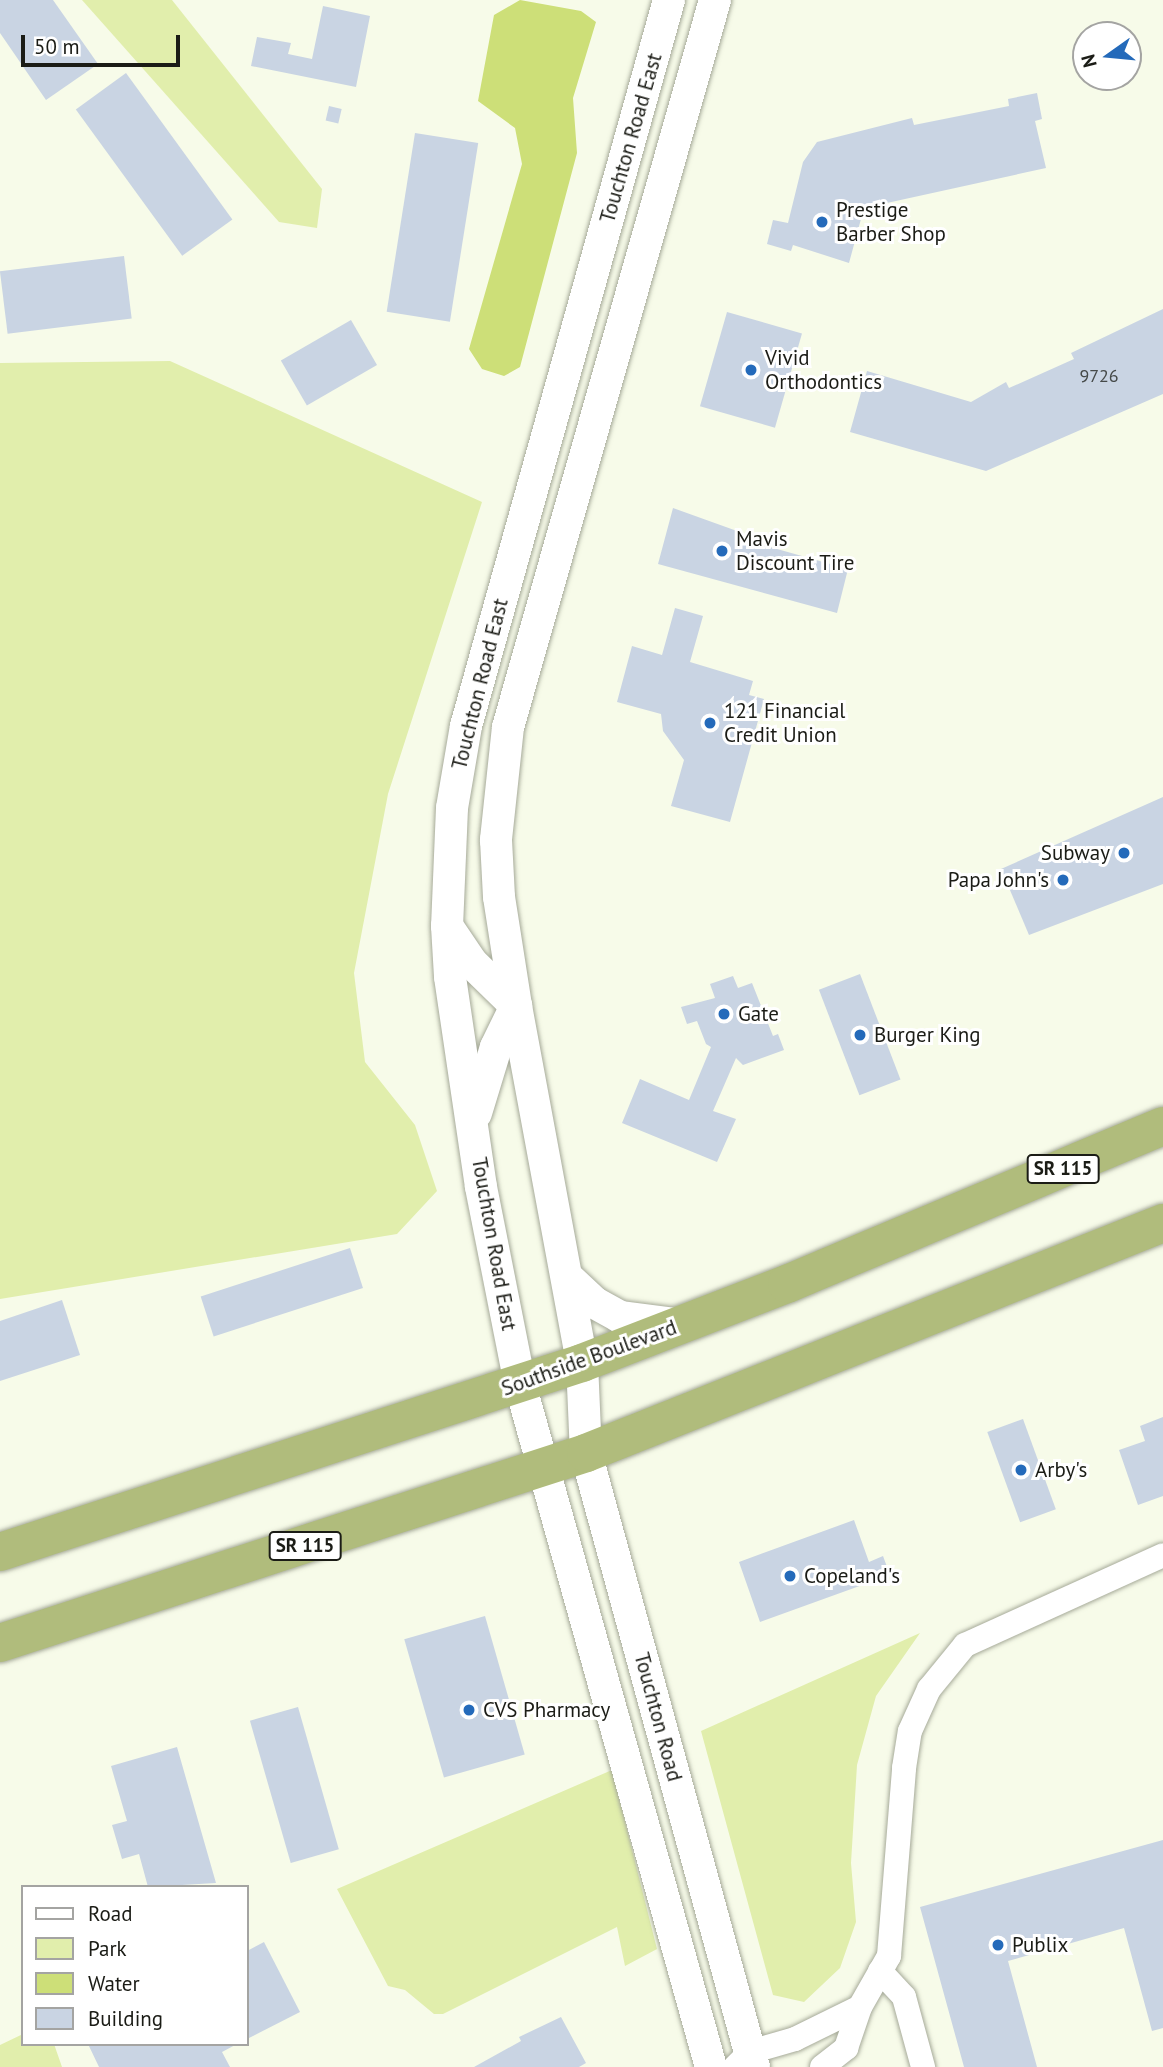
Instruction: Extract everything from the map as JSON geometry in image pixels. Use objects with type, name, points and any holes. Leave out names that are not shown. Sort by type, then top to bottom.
[{"type":"highway","name":"Southside Boulevard","points":[[0,1552],[582,1363],[682,1325],[1163,1126]]},
{"type":"highway","name":"SR 115","points":[[0,1643],[545,1468],[1156,1234]]},
{"type":"street","name":"Touchton Road East","points":[[520,1384],[473,1125],[450,977],[447,926],[452,808],[466,726],[669,0]]},
{"type":"street","name":"Touchton Road East","points":[[582,1363],[516,1006],[499,897],[497,797],[508,727],[715,0]]},
{"type":"street","points":[[543,443],[586,456]]},
{"type":"street","points":[[447,926],[472,963],[516,1006],[496,1047],[473,1125]]},
{"type":"street","points":[[567,1277],[595,1303],[620,1317],[682,1325]]},
{"type":"street","name":"Touchton Road","points":[[582,1363],[586,1453],[746,2062]]},
{"type":"street","name":"Touchton Road","points":[[520,1384],[711,2067]]},
{"type":"street","points":[[822,2067],[846,2048],[860,2007],[890,1956],[910,1731],[929,1689],[965,1645],[1163,1555]]},
{"type":"street","points":[[880,1971],[904,1997],[922,2067]]},
{"type":"street","points":[[746,2062],[860,2007]]},
{"type":"green space","points":[[82,0],[172,0],[322,189],[317,228],[279,222]]},
{"type":"green space","points":[[170,361],[482,502],[388,794],[354,973],[365,1062],[415,1125],[437,1191],[397,1234],[0,1299],[0,363]]},
{"type":"green space","points":[[920,1633],[876,1696],[857,1765],[851,1863],[856,1922],[840,1968],[804,2002],[773,1995],[701,1731]]},
{"type":"green space","points":[[612,1770],[657,1949],[625,1966],[617,1927],[443,2014],[434,2014],[405,1990],[388,1986],[337,1889]]},
{"type":"green space","points":[[21,2035],[21,2046],[55,2046],[62,2067],[0,2067],[0,2045]]},
{"type":"water","points":[[520,0],[581,11],[596,22],[573,98],[577,153],[520,367],[504,376],[482,369],[469,349],[522,164],[515,128],[478,101],[494,15]]},
{"type":"building","points":[[0,0],[53,0],[98,64],[46,100],[0,33]]},
{"type":"building","points":[[323,6],[370,16],[356,87],[251,66],[257,37],[291,43],[288,54],[312,59]]},
{"type":"building","points":[[126,73],[232,219],[182,256],[76,109]]},
{"type":"building","points":[[1037,93],[1042,119],[1035,121],[1046,168],[864,208],[849,263],[793,245],[791,251],[767,244],[773,220],[788,223],[803,162],[817,142],[912,118],[914,125],[1009,106],[1008,99]]},
{"type":"building","points":[[329,106],[342,109],[338,124],[326,121]]},
{"type":"building","points":[[415,133],[478,143],[450,322],[387,312]]},
{"type":"building","points":[[124,256],[132,319],[8,334],[0,271]]},
{"type":"building","points":[[1163,309],[1163,394],[986,471],[850,432],[867,371],[971,402],[1006,382],[1009,388],[1074,359],[1071,353]]},
{"type":"building","name":"Vivid Orthodontics","points":[[727,312],[802,333],[775,428],[700,406]]},
{"type":"building","points":[[351,320],[377,365],[307,406],[281,360]]},
{"type":"building","name":"Mavis Discount Tire","points":[[673,508],[737,531],[735,537],[848,569],[837,613],[658,564]]},
{"type":"building","name":"121 Financial Credit Union","points":[[675,608],[703,616],[690,662],[753,681],[749,695],[764,699],[730,822],[671,806],[684,760],[663,731],[661,714],[617,702],[632,646],[662,655]]},
{"type":"building","points":[[1163,797],[1163,884],[1029,935],[1001,869]]},
{"type":"building","name":"Burger King","points":[[860,974],[900,1079],[859,1095],[819,990]]},
{"type":"building","points":[[733,976],[738,988],[752,983],[773,1036],[778,1034],[784,1050],[743,1065],[736,1058],[713,1111],[736,1119],[717,1162],[622,1123],[640,1079],[689,1100],[711,1047],[706,1044],[697,1021],[687,1024],[681,1007],[715,998],[710,984]]},
{"type":"building","points":[[350,1248],[363,1288],[214,1336],[201,1297]]},
{"type":"building","points":[[62,1300],[80,1355],[0,1381],[0,1321]]},
{"type":"building","points":[[1163,1417],[1163,1496],[1138,1505],[1119,1450],[1145,1441],[1140,1426]]},
{"type":"building","name":"Arby's","points":[[1023,1419],[1056,1509],[1020,1522],[987,1432]]},
{"type":"building","points":[[854,1520],[869,1562],[883,1556],[890,1575],[760,1622],[739,1562]]},
{"type":"building","name":"CVS Pharmacy","points":[[485,1616],[525,1754],[444,1778],[404,1639]]},
{"type":"building","points":[[298,1707],[339,1849],[291,1863],[250,1721]]},
{"type":"building","points":[[177,1747],[216,1883],[147,1885],[139,1854],[122,1859],[112,1825],[127,1821],[111,1766]]},
{"type":"building","name":"Publix","points":[[1163,1840],[1163,2028],[1152,2031],[1124,1928],[1008,1961],[1037,2067],[964,2067],[920,1907]]},
{"type":"building","points":[[264,1942],[300,2012],[248,2038],[248,1950]]},
{"type":"building","points":[[561,2017],[586,2063],[579,2067],[474,2067],[521,2041],[519,2037]]},
{"type":"building","points":[[89,2046],[233,2046],[222,2052],[230,2067],[99,2067]]},
{"type":"place","name":"Prestige Barber Shop","points":[[822,222]]},
{"type":"place","name":"Vivid Orthodontics","points":[[751,370]]},
{"type":"place","name":"Mavis Discount Tire","points":[[722,551]]},
{"type":"place","name":"121 Financial Credit Union","points":[[710,723]]},
{"type":"place","name":"Subway","points":[[1124,853]]},
{"type":"place","name":"Papa John's","points":[[1063,880]]},
{"type":"place","name":"Gate","points":[[724,1014]]},
{"type":"place","name":"Burger King","points":[[860,1035]]},
{"type":"place","name":"Arby's","points":[[1021,1470]]},
{"type":"place","name":"Copeland's","points":[[790,1576]]},
{"type":"place","name":"CVS Pharmacy","points":[[469,1710]]},
{"type":"place","name":"Publix","points":[[998,1945]]}]
